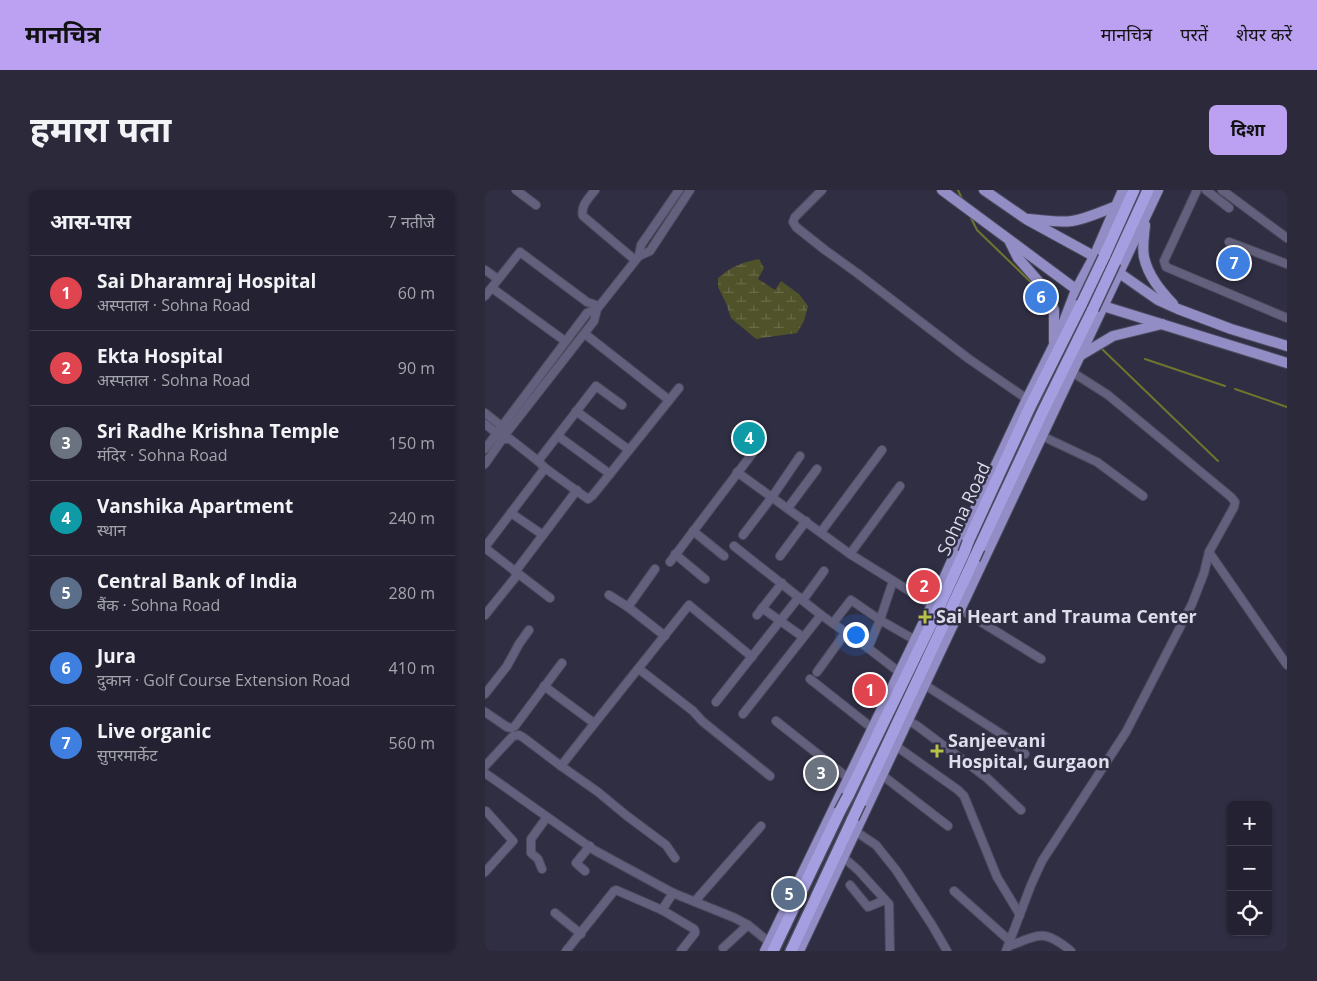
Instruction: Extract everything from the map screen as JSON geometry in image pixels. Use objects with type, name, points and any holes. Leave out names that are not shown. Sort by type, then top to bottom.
[{"type":"highway","name":"Sohna Road","points":[[769,948],[936,614],[964,546],[1082,303],[1099,257],[1134,190]]},
{"type":"highway","name":"Sohna Road","points":[[791,951],[853,818],[862,808],[980,555],[1042,413],[1098,308],[1148,190]]},
{"type":"main road","points":[[942,190],[1098,308],[1163,324],[1287,363]]},
{"type":"main road","points":[[984,190],[1025,219],[1117,267],[1158,300],[1231,329],[1286,343]]},
{"type":"main road","points":[[862,808],[842,803],[848,778],[932,605],[964,546],[1027,399],[1055,345],[1076,290],[1099,257],[1123,190]]},
{"type":"main road","points":[[1117,267],[1158,190]]},
{"type":"main road","points":[[1025,219],[1061,222],[1074,221],[1117,206]]},
{"type":"main road","points":[[1145,217],[1144,259],[1159,289],[1178,309]]},
{"type":"main road","points":[[1010,241],[1018,258],[1046,290],[1054,310],[1055,345]]},
{"type":"main road","points":[[799,951],[855,831],[862,808],[882,775],[961,609],[980,555],[1042,436],[1081,355],[1098,308]]},
{"type":"main road","points":[[1081,355],[1113,336],[1163,324]]},
{"type":"main road","points":[[964,546],[980,555]]},
{"type":"street","points":[[516,190],[536,205]]},
{"type":"street","points":[[595,190],[583,206],[583,216],[637,258]]},
{"type":"street","points":[[485,449],[497,433],[505,429],[585,334],[594,321],[598,308],[637,258],[641,245],[679,190]]},
{"type":"street","points":[[637,258],[650,251],[690,190]]},
{"type":"street","points":[[822,190],[795,218],[793,222],[796,227],[969,359],[1027,399]]},
{"type":"street","points":[[1197,190],[1164,260],[1166,266],[1287,318]]},
{"type":"street","points":[[1206,190],[1229,208]]},
{"type":"street","points":[[1222,190],[1287,238]]},
{"type":"street","points":[[1229,242],[1287,264]]},
{"type":"street","points":[[485,296],[520,252],[587,302],[598,308]]},
{"type":"street","points":[[485,270],[498,279]]},
{"type":"street","points":[[492,288],[565,341]]},
{"type":"street","points":[[505,429],[565,341],[587,313],[598,308]]},
{"type":"street","points":[[585,334],[669,400]]},
{"type":"street","points":[[1008,946],[1031,885],[1047,851],[1125,732],[1191,604],[1204,573],[1209,552],[1235,502],[1231,496],[1108,395],[1072,372]]},
{"type":"street","points":[[538,461],[595,386],[622,405]]},
{"type":"street","points":[[485,424],[588,499],[679,388]]},
{"type":"street","points":[[576,411],[629,450]]},
{"type":"street","points":[[485,413],[505,429],[507,439]]},
{"type":"street","points":[[558,436],[610,474]]},
{"type":"street","points":[[1042,436],[1097,462],[1143,496]]},
{"type":"street","points":[[485,464],[507,439]]},
{"type":"street","points":[[670,562],[758,446]]},
{"type":"street","points":[[821,532],[882,450]]},
{"type":"street","points":[[743,535],[772,497],[799,456]]},
{"type":"street","points":[[545,468],[485,548],[550,598]]},
{"type":"street","points":[[788,508],[817,469]]},
{"type":"street","points":[[737,472],[850,554],[932,605]]},
{"type":"street","points":[[850,554],[900,486]]},
{"type":"street","points":[[485,615],[577,490]]},
{"type":"street","points":[[511,514],[543,535]]},
{"type":"street","points":[[780,556],[806,521]]},
{"type":"street","points":[[693,531],[724,556]]},
{"type":"street","points":[[734,546],[821,615],[899,672]]},
{"type":"street","points":[[1209,552],[1287,664]]},
{"type":"street","points":[[675,554],[705,579]]},
{"type":"street","points":[[628,608],[655,569]]},
{"type":"street","points":[[717,702],[780,621],[825,571]]},
{"type":"street","points":[[868,648],[893,581]]},
{"type":"street","points":[[757,615],[782,583]]},
{"type":"street","points":[[609,595],[665,636]]},
{"type":"street","points":[[833,623],[851,600],[880,620],[915,640]]},
{"type":"street","points":[[561,766],[689,605],[752,656]]},
{"type":"street","points":[[762,608],[803,637]]},
{"type":"street","points":[[961,609],[1041,659]]},
{"type":"street","points":[[743,714],[821,615]]},
{"type":"street","points":[[485,694],[507,666],[529,630]]},
{"type":"street","points":[[817,672],[846,632]]},
{"type":"street","points":[[485,712],[507,727],[515,726],[562,663]]},
{"type":"street","points":[[639,669],[693,710],[702,721],[770,776]]},
{"type":"street","points":[[810,679],[872,728]]},
{"type":"street","points":[[925,685],[1006,737],[1025,754]]},
{"type":"street","points":[[544,686],[594,723]]},
{"type":"street","points":[[776,721],[848,778]]},
{"type":"street","points":[[908,721],[987,778],[1021,810]]},
{"type":"street","points":[[485,766],[513,736],[519,735],[599,792],[666,845],[675,858]]},
{"type":"street","points":[[896,746],[964,796],[997,877],[1020,915]]},
{"type":"street","points":[[485,773],[590,846],[673,893],[748,925],[769,948]]},
{"type":"street","points":[[882,775],[948,826]]},
{"type":"street","points":[[485,811],[538,859],[541,869]]},
{"type":"street","points":[[485,872],[522,843],[531,840],[547,817]]},
{"type":"street","points":[[695,901],[761,826]]},
{"type":"street","points":[[855,831],[876,845],[896,870],[947,951]]},
{"type":"street","points":[[585,871],[576,863],[590,846]]},
{"type":"street","points":[[843,857],[858,870],[889,904],[890,951]]},
{"type":"street","points":[[850,885],[868,907],[885,900]]},
{"type":"street","points":[[566,951],[615,890],[662,910],[695,931],[681,951]]},
{"type":"street","points":[[954,891],[1008,946]]},
{"type":"street","points":[[662,910],[673,893]]},
{"type":"street","points":[[555,913],[581,934]]},
{"type":"street","points":[[723,948],[748,925]]},
{"type":"street","points":[[1008,946],[1040,935],[1049,936],[1057,940],[1071,951]]},
{"type":"green space","points":[[759,259],[764,268],[758,279],[775,290],[781,281],[799,294],[808,306],[804,321],[797,333],[756,339],[731,318],[718,287],[718,278],[737,266]]},
{"type":"waterway","points":[[958,190],[962,199]]},
{"type":"waterway","points":[[970,216],[977,230],[1040,291]]},
{"type":"waterway","points":[[1101,348],[1218,461]]},
{"type":"waterway","points":[[1145,359],[1225,386]]},
{"type":"waterway","points":[[1235,389],[1287,407]]},
{"type":"place","name":"Live organic","points":[[1234,263]]},
{"type":"place","name":"Jura","points":[[1041,297]]},
{"type":"place","name":"Vanshika Apartment","points":[[749,438]]},
{"type":"place","name":"Ekta Hospital","points":[[924,586]]},
{"type":"place","name":"Sai Heart and Trauma Center","points":[[925,617]]},
{"type":"place","name":"Sai Dharamraj Hospital","points":[[870,690]]},
{"type":"place","name":"Sanjeevani Hospital, Gurgaon","points":[[937,751]]},
{"type":"place","name":"Sri Radhe Krishna Temple","points":[[821,773]]},
{"type":"place","name":"Central Bank of India","points":[[789,894]]}]
